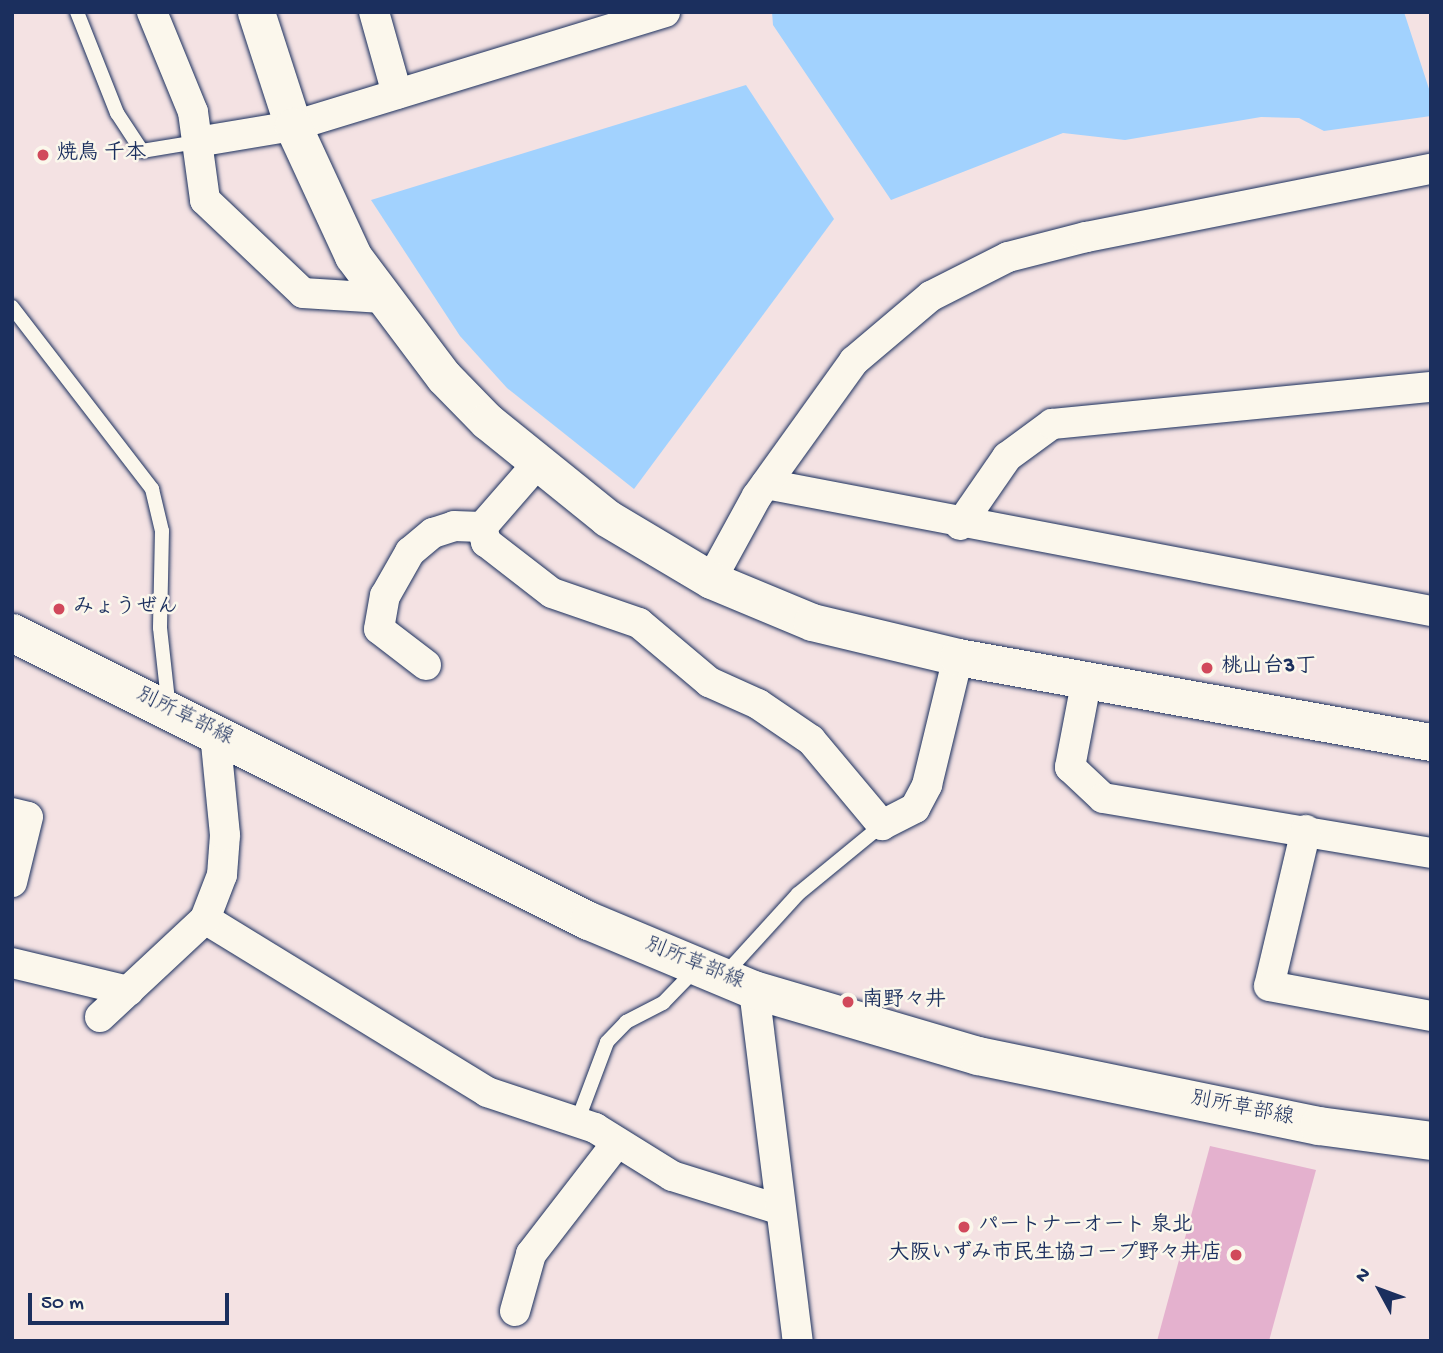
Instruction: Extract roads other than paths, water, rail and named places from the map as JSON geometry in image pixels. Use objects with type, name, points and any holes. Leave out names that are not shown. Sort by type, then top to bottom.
[{"type":"main road","name":"別所草部線","points":[[12,634],[589,921],[724,978],[978,1056],[1319,1126],[1431,1141]]},
{"type":"street","points":[[152,12],[193,112],[205,200],[303,293],[383,298]]},
{"type":"street","points":[[256,12],[293,126],[327,208],[383,298],[444,377],[537,464],[607,517],[711,580],[812,622],[958,657],[1087,678],[1431,743]]},
{"type":"street","points":[[374,12],[397,94]]},
{"type":"street","points":[[197,142],[293,126],[666,12]]},
{"type":"street","points":[[711,580],[766,484],[854,361],[930,296],[1009,257],[1431,169]]},
{"type":"street","points":[[960,525],[1007,457],[1052,424],[1431,387]]},
{"type":"street","points":[[482,527],[537,464]]},
{"type":"street","points":[[766,484],[960,525],[1431,611]]},
{"type":"street","points":[[426,665],[379,629],[385,596],[410,552],[433,533],[454,526],[482,527]]},
{"type":"street","points":[[482,527],[486,542],[552,593],[639,623],[709,682],[811,740],[882,825],[915,808],[927,785],[958,657]]},
{"type":"street","points":[[1087,678],[1070,767],[1103,798],[1431,853]]},
{"type":"street","points":[[100,1017],[205,919],[222,875],[225,835],[215,733]]},
{"type":"street","points":[[12,813],[27,817],[12,882]]},
{"type":"street","points":[[1306,830],[1269,986],[1431,1016]]},
{"type":"street","points":[[205,919],[488,1092],[577,1122],[672,1176],[778,1209]]},
{"type":"street","points":[[12,963],[129,991]]},
{"type":"street","points":[[724,978],[778,1209],[798,1341]]},
{"type":"street","points":[[515,1311],[531,1254],[616,1144]]},
{"type":"lane","points":[[77,12],[117,113],[142,151],[197,142]]},
{"type":"lane","points":[[12,307],[152,489],[162,531],[160,628],[169,710]]},
{"type":"lane","points":[[577,1122],[607,1042],[626,1022],[663,1003],[724,978],[798,894],[882,825]]},
{"type":"water","points":[[772,12],[1404,12],[1431,95],[1431,116],[1324,131],[1299,118],[1261,117],[1125,140],[1063,133],[891,200],[773,25]]},
{"type":"water","points":[[746,85],[834,219],[634,489],[507,388],[460,336],[371,200]]},
{"type":"place","name":"焼鳥 千本","points":[[43,155]]},
{"type":"place","name":"みょうぜん","points":[[59,609]]},
{"type":"place","name":"桃山台3丁","points":[[1207,668]]},
{"type":"place","name":"南野々井","points":[[848,1002]]},
{"type":"place","name":"パートナーオート 泉北","points":[[964,1227]]},
{"type":"place","name":"大阪いずみ市民生協コープ野々井店","points":[[1236,1255]]}]
